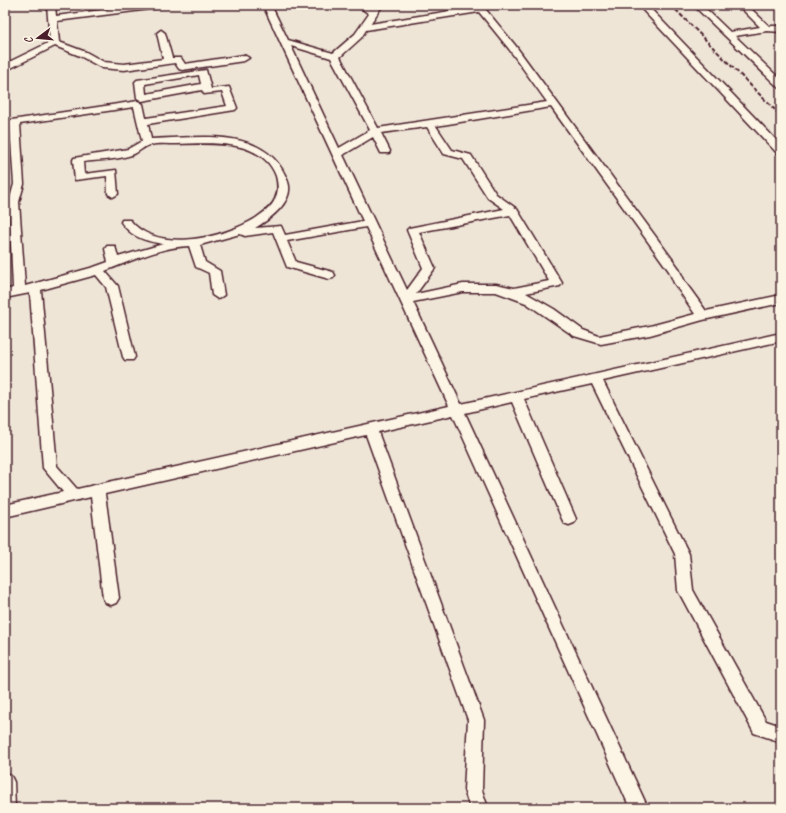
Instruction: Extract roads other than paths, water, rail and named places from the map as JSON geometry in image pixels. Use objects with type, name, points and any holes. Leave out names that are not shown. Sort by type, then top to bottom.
[{"type":"lane","points":[[51,5],[55,43]]},
{"type":"lane","points":[[53,19],[158,5]]},
{"type":"lane","points":[[267,5],[457,409],[639,808]]},
{"type":"lane","points":[[361,5],[373,13]]},
{"type":"lane","points":[[335,56],[358,36],[379,5]]},
{"type":"lane","points":[[642,5],[781,151]]},
{"type":"lane","points":[[697,5],[781,86]]},
{"type":"lane","points":[[742,5],[767,28]]},
{"type":"lane","points":[[363,28],[479,7],[512,47],[554,104],[674,270],[680,283],[703,316]]},
{"type":"lane","points":[[728,35],[767,28],[781,29]]},
{"type":"lane","points":[[161,33],[168,61]]},
{"type":"lane","points":[[285,42],[335,56],[385,151]]},
{"type":"lane","points":[[5,68],[55,43],[83,54],[102,65],[124,67],[178,60],[182,67],[244,58]]},
{"type":"lane","points":[[142,122],[232,108],[226,89],[207,92],[203,72],[140,82],[142,122],[147,142]]},
{"type":"lane","points":[[19,291],[14,202],[19,184],[10,123],[140,101],[206,86]]},
{"type":"lane","points":[[337,154],[375,131],[430,124],[554,104]]},
{"type":"lane","points":[[430,124],[448,152],[467,157],[492,196],[513,211],[556,283],[514,292]]},
{"type":"lane","points":[[131,152],[78,160],[79,178],[112,172],[131,152],[147,142],[232,142],[260,151],[274,161],[283,175],[286,188],[282,201],[270,213],[254,224],[232,235]]},
{"type":"lane","points":[[112,172],[113,194]]},
{"type":"lane","points":[[406,300],[430,268],[413,230],[513,211]]},
{"type":"lane","points":[[126,222],[138,234],[178,244]]},
{"type":"lane","points":[[281,239],[370,223]]},
{"type":"lane","points":[[5,294],[35,288],[98,270],[135,255],[178,244],[277,228],[290,264],[329,275]]},
{"type":"lane","points":[[193,242],[200,264],[214,271],[218,295]]},
{"type":"lane","points":[[110,249],[114,263]]},
{"type":"lane","points":[[98,270],[112,286],[129,357]]},
{"type":"lane","points":[[406,300],[470,286],[498,287],[526,297],[573,331],[600,340],[630,335],[703,316],[781,299]]},
{"type":"lane","points":[[35,288],[50,468],[74,495]]},
{"type":"lane","points":[[5,511],[781,336]]},
{"type":"lane","points":[[595,378],[682,554],[686,591],[760,727],[781,734]]},
{"type":"lane","points":[[516,396],[569,519]]},
{"type":"lane","points":[[370,429],[476,720],[473,790],[479,808]]},
{"type":"lane","points":[[97,490],[111,598]]},
{"type":"lane","points":[[5,782],[6,808]]},
{"type":"railway","points":[[671,5],[781,116]]}]
